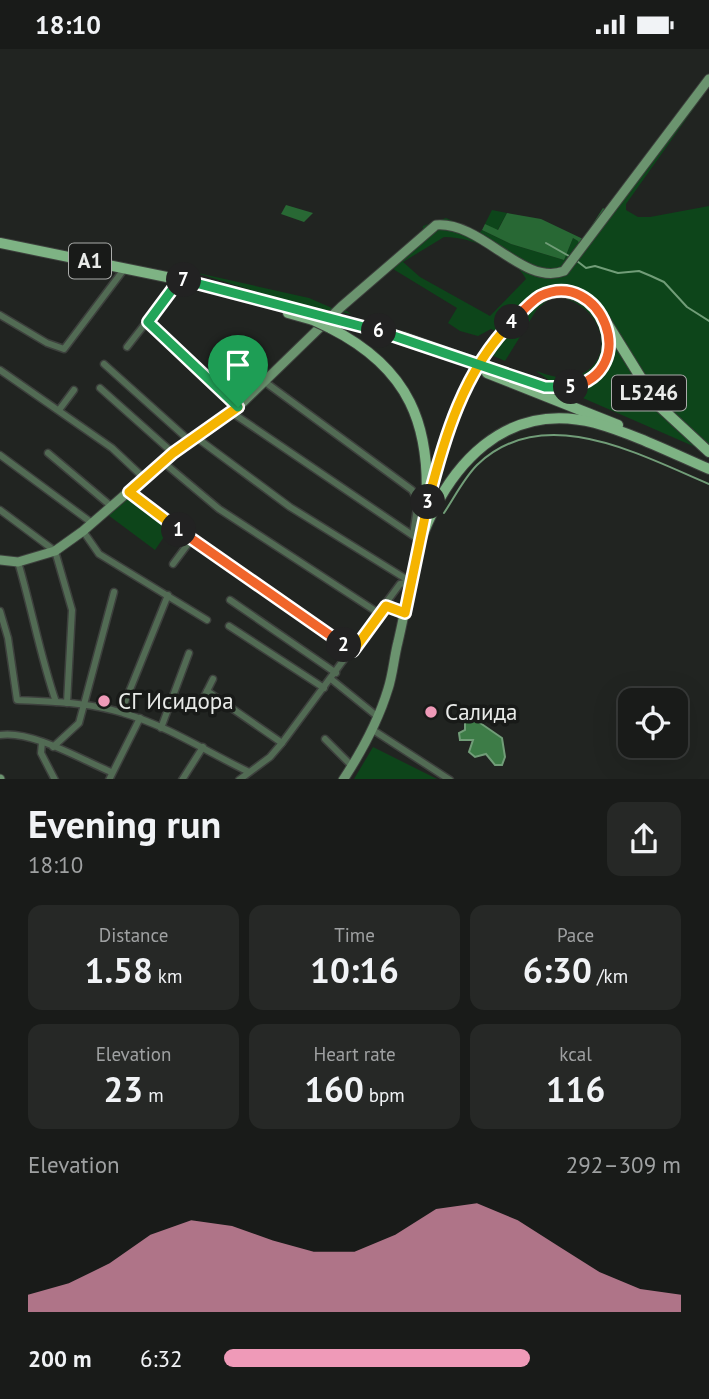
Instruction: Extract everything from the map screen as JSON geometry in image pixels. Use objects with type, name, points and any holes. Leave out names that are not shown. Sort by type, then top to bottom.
[{"type":"main road","name":"A1","points":[[0,243],[180,279],[315,321],[342,322],[403,337],[490,371]]},
{"type":"main road","name":"L5246","points":[[490,371],[545,387],[573,387],[584,384],[604,364],[609,350],[605,320]]},
{"type":"main road","name":"L5246","points":[[605,320],[657,404],[709,452]]},
{"type":"main road","name":"L5246","points":[[315,321],[383,363],[395,377],[416,412],[429,473],[426,511]]},
{"type":"main road","points":[[490,371],[709,464]]},
{"type":"main road","name":"L5246","points":[[417,539],[444,488],[467,458],[495,437],[534,422],[565,419],[593,423],[709,469]]},
{"type":"street","points":[[0,560],[18,562],[55,551],[83,531],[173,453],[235,410],[265,381],[315,321],[436,225],[457,225],[538,273],[555,275],[570,265],[709,79]]},
{"type":"street","points":[[0,315],[47,343],[64,349],[125,268]]},
{"type":"street","points":[[127,347],[180,279]]},
{"type":"street","name":"L5246","points":[[343,779],[373,730],[389,686],[411,582],[417,539],[448,429],[461,399],[500,334],[535,300],[557,292],[571,293],[584,299],[605,320]]},
{"type":"street","points":[[148,322],[235,410],[365,506],[417,539]]},
{"type":"street","points":[[104,364],[194,440],[290,506],[411,582]]},
{"type":"street","points":[[0,370],[112,448],[144,478]]},
{"type":"street","points":[[265,381],[412,490],[418,501],[417,539]]},
{"type":"street","points":[[100,388],[173,453]]},
{"type":"street","points":[[59,409],[74,390]]},
{"type":"street","points":[[48,453],[111,506]]},
{"type":"street","points":[[0,455],[92,523]]},
{"type":"street","points":[[163,462],[219,509],[380,614]]},
{"type":"street","points":[[129,492],[191,540],[353,651]]},
{"type":"street","points":[[0,510],[55,551],[72,610],[67,703]]},
{"type":"street","points":[[83,531],[99,554],[168,594],[206,620]]},
{"type":"street","points":[[173,564],[191,540]]},
{"type":"street","points":[[18,562],[36,620],[41,657],[55,702]]},
{"type":"street","points":[[239,779],[282,743],[353,651],[400,584],[411,582]]},
{"type":"street","points":[[53,747],[79,723],[114,592]]},
{"type":"street","points":[[121,712],[168,594]]},
{"type":"street","points":[[230,600],[333,676],[378,717]]},
{"type":"street","points":[[386,606],[405,613]]},
{"type":"street","points":[[0,611],[8,638],[16,700],[84,703],[121,712],[203,747],[249,772]]},
{"type":"street","points":[[229,626],[324,688]]},
{"type":"street","points":[[161,728],[189,653]]},
{"type":"street","points":[[200,705],[213,679]]},
{"type":"street","points":[[207,691],[282,743]]},
{"type":"street","points":[[0,735],[8,734],[42,742],[110,776],[140,718]]},
{"type":"street","points":[[373,730],[450,779]]},
{"type":"street","points":[[325,739],[352,766]]},
{"type":"street","points":[[42,742],[43,760],[55,779]]},
{"type":"street","points":[[182,779],[203,747]]},
{"type":"shaded area","points":[[709,79],[709,87],[626,204],[626,210],[638,217],[650,217],[709,206],[709,453],[560,388],[536,371],[568,378],[584,373],[595,363],[601,351],[601,337],[596,323],[587,311],[573,301],[554,296],[537,309],[505,361],[487,353],[500,333],[491,329],[478,336],[460,331],[448,323],[457,308],[393,269],[380,279],[422,235],[423,226],[446,218],[479,233],[482,230],[511,244],[564,260],[573,238],[578,241],[581,249]],"holes":[[[444,237],[478,243],[501,254],[511,261],[526,279],[490,316],[420,277],[403,262]]]},
{"type":"shaded area","points":[[286,205],[313,213],[304,222],[281,214]]},
{"type":"shaded area","points":[[603,208],[609,212],[581,250],[578,241],[573,238],[564,260],[511,244],[482,230],[485,224],[498,230],[507,213],[541,219],[583,239]]},
{"type":"shaded area","points":[[492,210],[507,213],[497,231],[485,224]]},
{"type":"shaded area","points":[[193,272],[309,298],[332,308],[341,307],[351,314],[303,306]]},
{"type":"shaded area","points":[[129,492],[172,525],[155,550],[104,512]]},
{"type":"shaded area","points":[[470,716],[502,738],[505,757],[502,765],[495,765],[486,754],[475,757],[469,752],[473,740],[460,740],[459,733],[465,730],[465,720]]},
{"type":"shaded area","points":[[373,747],[437,779],[354,779]]},
{"type":"waterway","points":[[546,243],[569,256]]},
{"type":"waterway","points":[[577,261],[586,268],[595,266],[618,273],[639,271],[651,276],[664,282],[687,307],[709,321]]},
{"type":"waterway","points":[[444,513],[477,465],[503,446],[531,437],[561,435],[623,448],[709,484]]},
{"type":"place","name":"СГ Исидора","points":[[104,701]]},
{"type":"place","name":"Салида","points":[[431,712]]},
{"type":"route","points":[[238,407],[148,322],[180,279],[403,337],[465,359],[493,369],[545,387],[573,387],[584,384],[604,364],[610,340],[605,320],[596,307],[571,293],[557,292],[541,296],[500,334],[487,353],[471,381],[461,399],[448,429],[426,511],[405,613],[386,606],[353,651],[191,540],[129,492],[173,453],[214,428],[238,407]]}]
